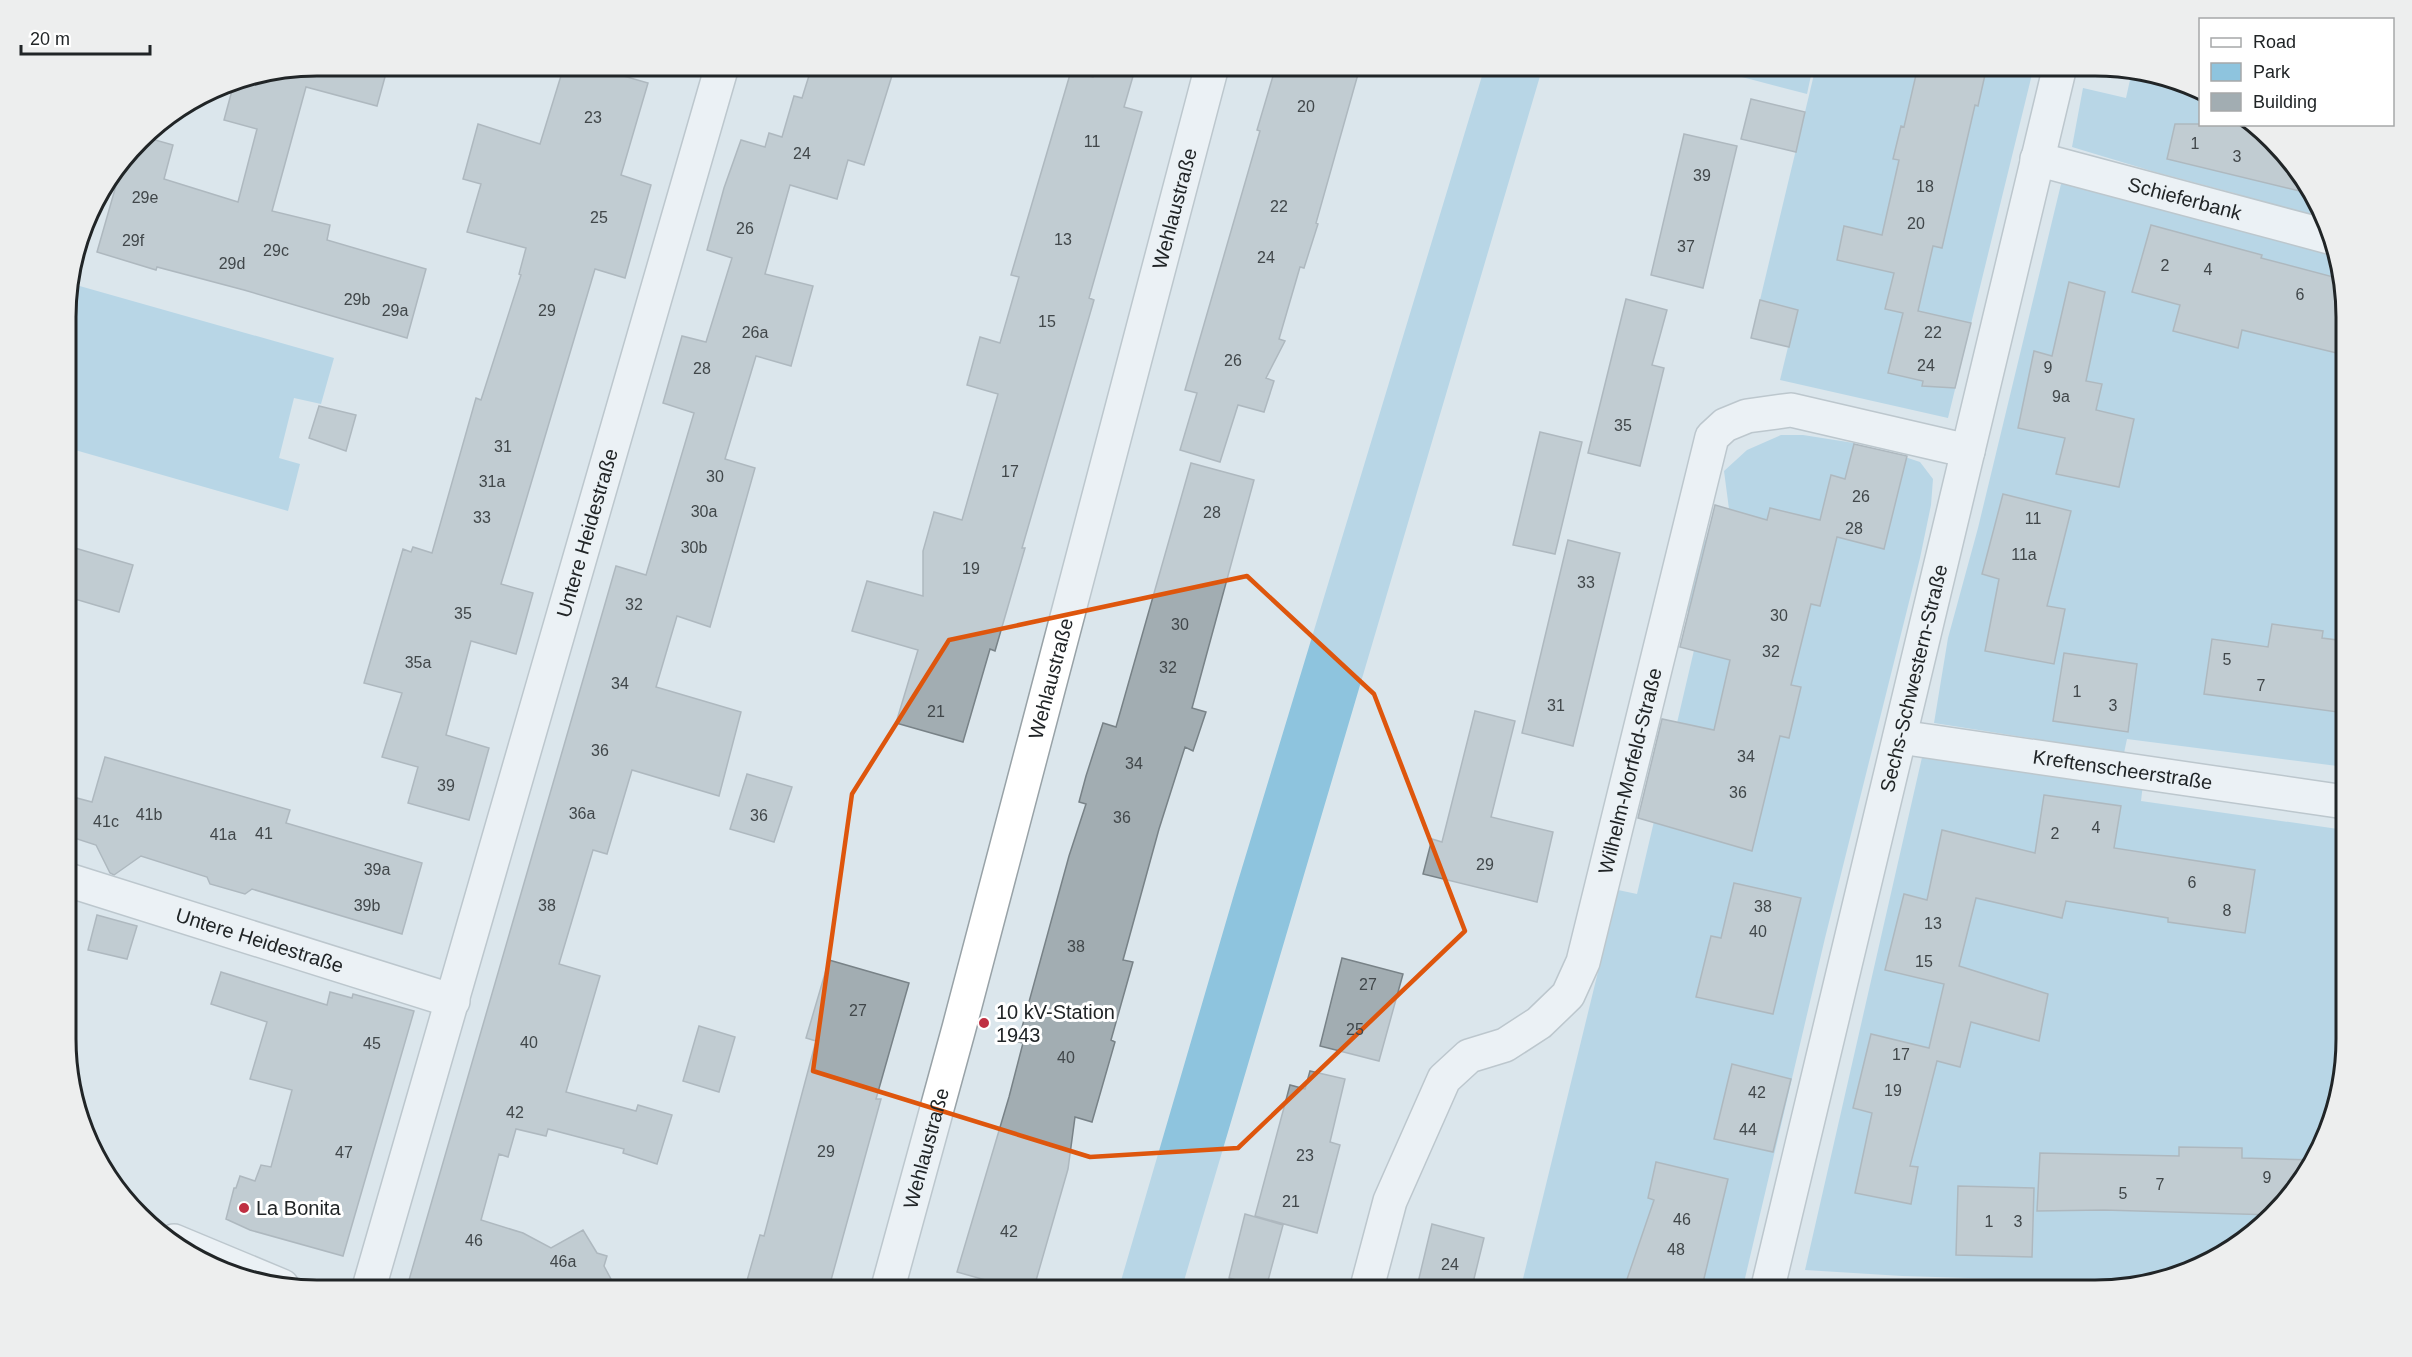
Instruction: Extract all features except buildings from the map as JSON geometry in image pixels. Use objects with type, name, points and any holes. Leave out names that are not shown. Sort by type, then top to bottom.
[{"type":"street","name":"Untere Heidestraße","points":[[371,1280],[719,76]]},
{"type":"street","name":"Wehlaustraße","points":[[890,1280],[1209,76]]},
{"type":"street","name":"Sechs-Schwestern-Straße","points":[[1770,1280],[2058,76]]},
{"type":"street","name":"Schieferbank","points":[[2037,159],[2321,235]]},
{"type":"street","name":"Wilhelm-Morfeld-Straße","points":[[1369,1280],[1390,1201],[1444,1079],[1468,1056],[1505,1045],[1539,1023],[1568,995],[1583,962],[1712,437],[1725,425],[1747,416],[1791,410],[1968,451]]},
{"type":"street","name":"Kreftenscheerstraße","points":[[1899,737],[2336,801]]},
{"type":"street","name":"Untere Heidestraße","points":[[76,882],[453,1000]]},
{"type":"highlighted area","points":[[1247,576],[1374,694],[1465,931],[1238,1148],[1090,1157],[813,1071],[852,794],[949,640]]},
{"type":"green space","points":[[1482,76],[1540,76],[1184,1280],[1121,1280],[1235,891]]},
{"type":"green space","points":[[1738,76],[1811,76],[1807,94]]},
{"type":"green space","points":[[1814,76],[2032,76],[1948,418],[1780,380],[1797,310],[1760,300]]},
{"type":"green space","points":[[2130,80],[2172,89],[2199,100],[2199,126],[2204,126],[2283,167],[2314,218],[2072,147],[2083,88],[2126,98]]},
{"type":"green space","points":[[2062,180],[2326,250],[2331,270],[2336,317],[2336,766],[2127,739],[2124,753],[1934,723],[1948,638],[1978,528]]},
{"type":"green space","points":[[79,286],[334,358],[321,404],[294,398],[279,458],[300,464],[288,511],[76,450],[76,317]]},
{"type":"green space","points":[[1781,435],[1803,435],[1854,443],[1866,450],[1887,451],[1920,462],[1933,479],[1931,505],[1920,558],[1825,938],[1745,1280],[1523,1280],[1618,890],[1637,894],[1702,616],[1685,610],[1702,539],[1720,542],[1729,509],[1724,471],[1747,450]]},
{"type":"green space","points":[[1923,753],[2143,784],[2141,801],[2336,829],[2336,1040],[2331,1087],[2317,1132],[2295,1173],[2265,1210],[2241,1231],[2201,1256],[2172,1268],[2142,1276],[2110,1280],[1902,1276],[1805,1270]]},
{"type":"place","name":"10 kV-Station 1943","points":[[984,1023]]},
{"type":"place","name":"La Bonita","points":[[244,1208]]}]
